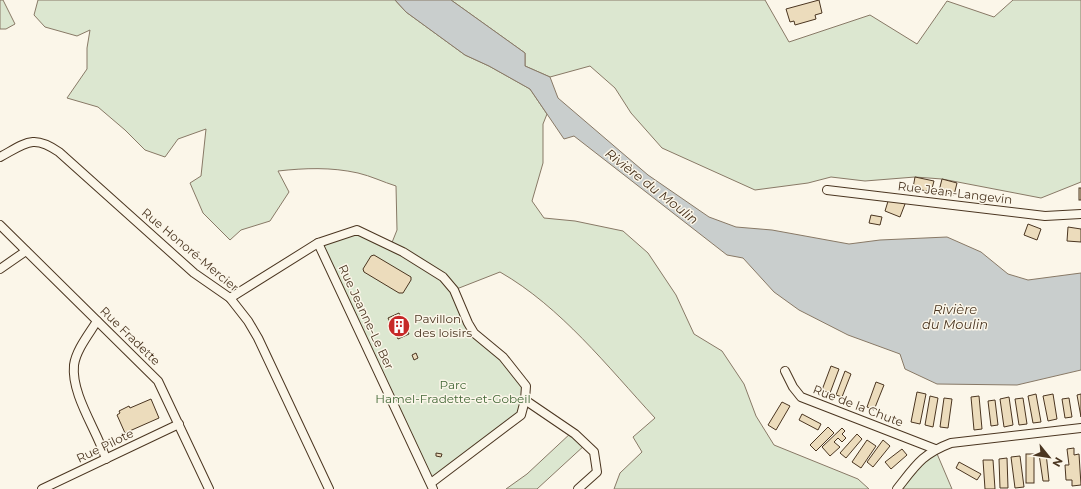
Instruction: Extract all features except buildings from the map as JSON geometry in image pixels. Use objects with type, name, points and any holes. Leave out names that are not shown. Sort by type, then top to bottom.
[{"type":"street","name":"Rue Honoré-Mercier","points":[[0,156],[31,141],[45,142],[60,152],[194,273],[230,298],[248,321],[258,338],[329,489]]},
{"type":"street","name":"Rue Jean-Langevin","points":[[827,190],[1044,216],[1081,214]]},
{"type":"street","name":"Rue Fradette","points":[[0,225],[158,380],[209,489]]},
{"type":"street","points":[[230,298],[318,243],[357,230],[403,252],[443,277],[454,290],[468,323],[474,333],[503,357],[526,386],[525,400],[521,415],[432,486]]},
{"type":"street","name":"Rue Jeanne-Le Ber","points":[[318,243],[432,486]]},
{"type":"street","points":[[0,269],[26,251]]},
{"type":"street","points":[[97,321],[82,345],[74,365],[76,388],[102,445],[106,459]]},
{"type":"street","name":"Rue de la Chute","points":[[785,371],[793,387],[801,397],[935,449]]},
{"type":"street","points":[[525,400],[575,434],[594,452],[597,472],[578,489]]},
{"type":"street","name":"Rue Pilote","points":[[42,489],[179,424]]},
{"type":"street","points":[[897,489],[922,458],[935,449],[952,443],[1081,428]]},
{"type":"street","points":[[62,480],[66,489]]},
{"type":"green space","points":[[0,0],[3,0],[15,24],[6,29],[0,29]]},
{"type":"green space","name":"Parc Hamel-Fradette-et-Gobeil","points":[[38,0],[395,0],[406,12],[465,55],[489,66],[530,89],[547,114],[543,124],[543,163],[532,201],[544,218],[575,221],[623,231],[648,253],[676,295],[694,334],[722,351],[744,384],[756,416],[774,445],[858,479],[869,489],[614,489],[620,473],[642,452],[633,437],[655,418],[601,358],[563,320],[522,286],[500,272],[454,290],[468,323],[526,386],[521,415],[431,483],[318,243],[357,230],[391,245],[397,230],[396,186],[363,174],[348,171],[308,169],[278,171],[289,192],[270,221],[241,230],[230,240],[203,213],[190,183],[201,176],[206,129],[178,139],[165,157],[145,150],[125,130],[98,107],[67,98],[87,69],[87,48],[90,30],[77,36],[45,27],[34,15]]},
{"type":"green space","points":[[451,0],[765,0],[789,42],[870,15],[917,44],[947,1],[994,17],[1013,0],[1081,0],[1081,182],[1041,198],[942,179],[915,177],[865,181],[831,177],[808,183],[755,190],[662,148],[631,113],[615,88],[590,66],[550,77],[525,66],[525,53]]},
{"type":"green space","points":[[572,432],[586,444],[537,489],[506,489],[527,474]]},
{"type":"green space","points":[[935,449],[952,489],[897,489]]},
{"type":"water","name":"Rivière du Moulin","points":[[395,0],[451,0],[525,53],[525,66],[550,77],[558,98],[648,175],[709,217],[736,227],[772,230],[849,244],[880,240],[947,237],[981,252],[1008,274],[1028,280],[1081,273],[1081,370],[1017,385],[937,384],[905,369],[900,354],[848,335],[799,310],[774,292],[743,258],[727,255],[574,136],[564,139],[530,89],[489,66],[465,55],[406,12]]},
{"type":"place","name":"Pavillon des loisirs","points":[[399,326]]}]
